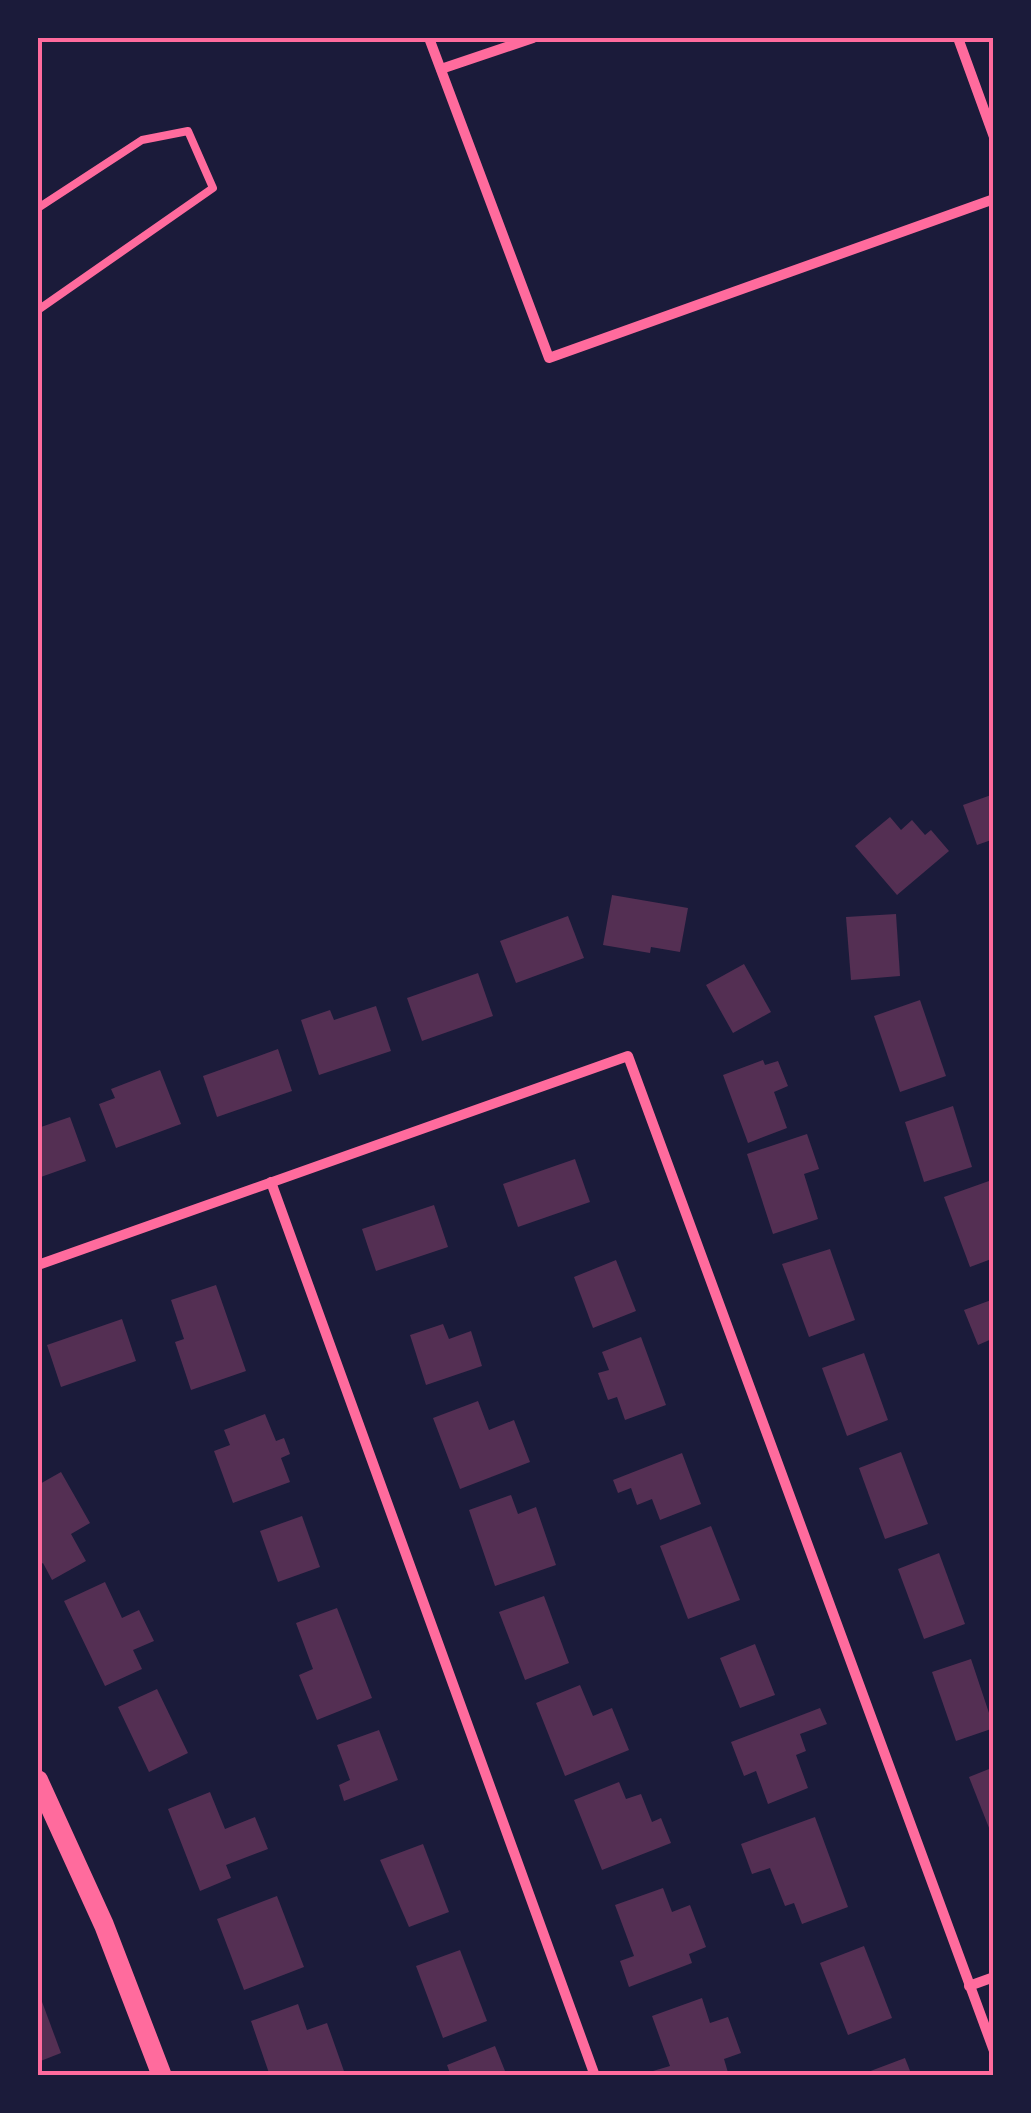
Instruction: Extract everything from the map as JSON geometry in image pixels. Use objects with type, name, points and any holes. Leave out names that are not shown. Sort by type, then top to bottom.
[{"type":"main road","points":[[38,1780],[104,1924],[162,2076]]},
{"type":"street","points":[[429,38],[550,358],[994,199]]},
{"type":"street","points":[[441,70],[533,38]]},
{"type":"street","points":[[958,38],[994,137]]},
{"type":"street","points":[[38,1265],[628,1056],[994,2051]]},
{"type":"street","points":[[271,1182],[595,2076]]},
{"type":"street","points":[[969,1986],[994,1977]]},
{"type":"lane","points":[[38,208],[142,140],[188,131],[213,188],[138,236],[38,310]]},
{"type":"building","points":[[994,794],[994,839],[977,845],[963,805]]},
{"type":"building","points":[[890,817],[901,830],[912,820],[925,835],[931,830],[949,851],[897,895],[855,846]]},
{"type":"building","points":[[612,895],[688,908],[680,952],[651,947],[650,953],[603,945]]},
{"type":"building","points":[[896,914],[900,976],[851,980],[846,917]]},
{"type":"building","points":[[568,916],[584,958],[516,983],[500,941]]},
{"type":"building","points":[[744,964],[771,1012],[733,1033],[706,985]]},
{"type":"building","points":[[478,973],[493,1016],[422,1041],[407,998]]},
{"type":"building","points":[[920,1000],[946,1076],[900,1092],[874,1016]]},
{"type":"building","points":[[376,1006],[391,1051],[319,1075],[301,1020],[330,1010],[334,1020]]},
{"type":"building","points":[[278,1049],[292,1091],[217,1117],[203,1076]]},
{"type":"building","points":[[763,1060],[765,1065],[778,1061],[788,1086],[774,1092],[787,1128],[748,1143],[723,1075]]},
{"type":"building","points":[[160,1070],[181,1124],[116,1148],[99,1104],[115,1098],[111,1089]]},
{"type":"building","points":[[953,1106],[972,1167],[924,1182],[905,1122]]},
{"type":"building","points":[[70,1117],[86,1161],[38,1178],[38,1128]]},
{"type":"building","points":[[807,1134],[819,1169],[804,1174],[818,1219],[773,1234],[747,1154]]},
{"type":"building","points":[[575,1159],[590,1202],[518,1227],[503,1184]]},
{"type":"building","points":[[989,1181],[994,1194],[994,1258],[970,1267],[944,1197]]},
{"type":"building","points":[[434,1205],[448,1247],[376,1271],[362,1229]]},
{"type":"building","points":[[830,1249],[855,1320],[809,1337],[782,1264]]},
{"type":"building","points":[[616,1260],[636,1311],[593,1328],[574,1277]]},
{"type":"building","points":[[216,1285],[246,1371],[191,1390],[175,1342],[184,1339],[171,1300]]},
{"type":"building","points":[[994,1299],[994,1338],[978,1345],[964,1310]]},
{"type":"building","points":[[122,1319],[136,1361],[61,1387],[47,1345]]},
{"type":"building","points":[[443,1324],[449,1339],[471,1331],[482,1366],[426,1385],[410,1335]]},
{"type":"building","points":[[641,1337],[666,1405],[625,1420],[617,1397],[608,1400],[598,1373],[609,1370],[602,1352]]},
{"type":"building","points":[[864,1353],[888,1420],[847,1436],[822,1368]]},
{"type":"building","points":[[478,1401],[489,1430],[514,1420],[530,1462],[460,1489],[433,1418]]},
{"type":"building","points":[[265,1414],[276,1441],[284,1438],[290,1454],[281,1458],[290,1482],[233,1503],[214,1451],[230,1445],[224,1430]]},
{"type":"building","points":[[901,1452],[928,1524],[885,1539],[859,1468]]},
{"type":"building","points":[[682,1453],[701,1504],[660,1520],[652,1499],[637,1505],[631,1488],[618,1493],[613,1480]]},
{"type":"building","points":[[61,1472],[90,1523],[71,1534],[86,1561],[52,1580],[43,1563],[38,1566],[38,1485]]},
{"type":"building","points":[[511,1495],[518,1514],[536,1507],[556,1565],[495,1586],[469,1510]]},
{"type":"building","points":[[302,1516],[320,1567],[278,1582],[260,1531]]},
{"type":"building","points":[[711,1526],[740,1600],[688,1619],[660,1546]]},
{"type":"building","points":[[939,1553],[965,1624],[924,1639],[898,1569]]},
{"type":"building","points":[[105,1582],[122,1618],[139,1610],[154,1641],[133,1650],[142,1669],[105,1686],[64,1601]]},
{"type":"building","points":[[544,1596],[569,1663],[525,1680],[499,1612]]},
{"type":"building","points":[[337,1608],[372,1698],[317,1720],[299,1675],[313,1669],[296,1623]]},
{"type":"building","points":[[755,1644],[775,1695],[740,1708],[720,1658]]},
{"type":"building","points":[[971,1659],[994,1728],[956,1741],[932,1672]]},
{"type":"building","points":[[580,1685],[593,1716],[612,1708],[629,1750],[565,1776],[536,1703]]},
{"type":"building","points":[[157,1689],[188,1753],[149,1772],[118,1707]]},
{"type":"building","points":[[820,1708],[827,1724],[800,1734],[806,1751],[796,1755],[808,1788],[768,1804],[756,1771],[744,1776],[731,1742]]},
{"type":"building","points":[[379,1730],[398,1780],[344,1801],[339,1785],[350,1780],[337,1745]]},
{"type":"building","points":[[994,1767],[994,1838],[993,1838],[969,1777]]},
{"type":"building","points":[[619,1782],[626,1799],[641,1794],[652,1822],[661,1818],[671,1843],[602,1870],[574,1800]]},
{"type":"building","points":[[210,1792],[225,1829],[255,1817],[268,1849],[226,1865],[231,1878],[200,1891],[168,1809]]},
{"type":"building","points":[[815,1817],[848,1907],[802,1924],[794,1903],[785,1906],[770,1868],[752,1874],[741,1844]]},
{"type":"building","points":[[423,1844],[449,1912],[409,1927],[380,1860]]},
{"type":"building","points":[[663,1888],[672,1912],[690,1905],[706,1947],[689,1954],[692,1963],[629,1987],[620,1961],[634,1956],[615,1905]]},
{"type":"building","points":[[277,1896],[304,1967],[244,1990],[217,1919]]},
{"type":"building","points":[[864,1946],[892,2018],[848,2035],[820,1963]]},
{"type":"building","points":[[460,1950],[487,2021],[443,2038],[416,1966]]},
{"type":"building","points":[[38,1991],[61,2053],[38,2062]]},
{"type":"building","points":[[702,1998],[710,2023],[728,2017],[741,2053],[724,2059],[729,2076],[655,2076],[653,2071],[670,2066],[652,2016]]},
{"type":"building","points":[[298,2004],[307,2030],[327,2023],[345,2074],[270,2076],[251,2021]]},
{"type":"building","points":[[495,2046],[507,2076],[451,2076],[447,2065]]},
{"type":"building","points":[[905,2058],[912,2076],[860,2076],[860,2075]]}]
